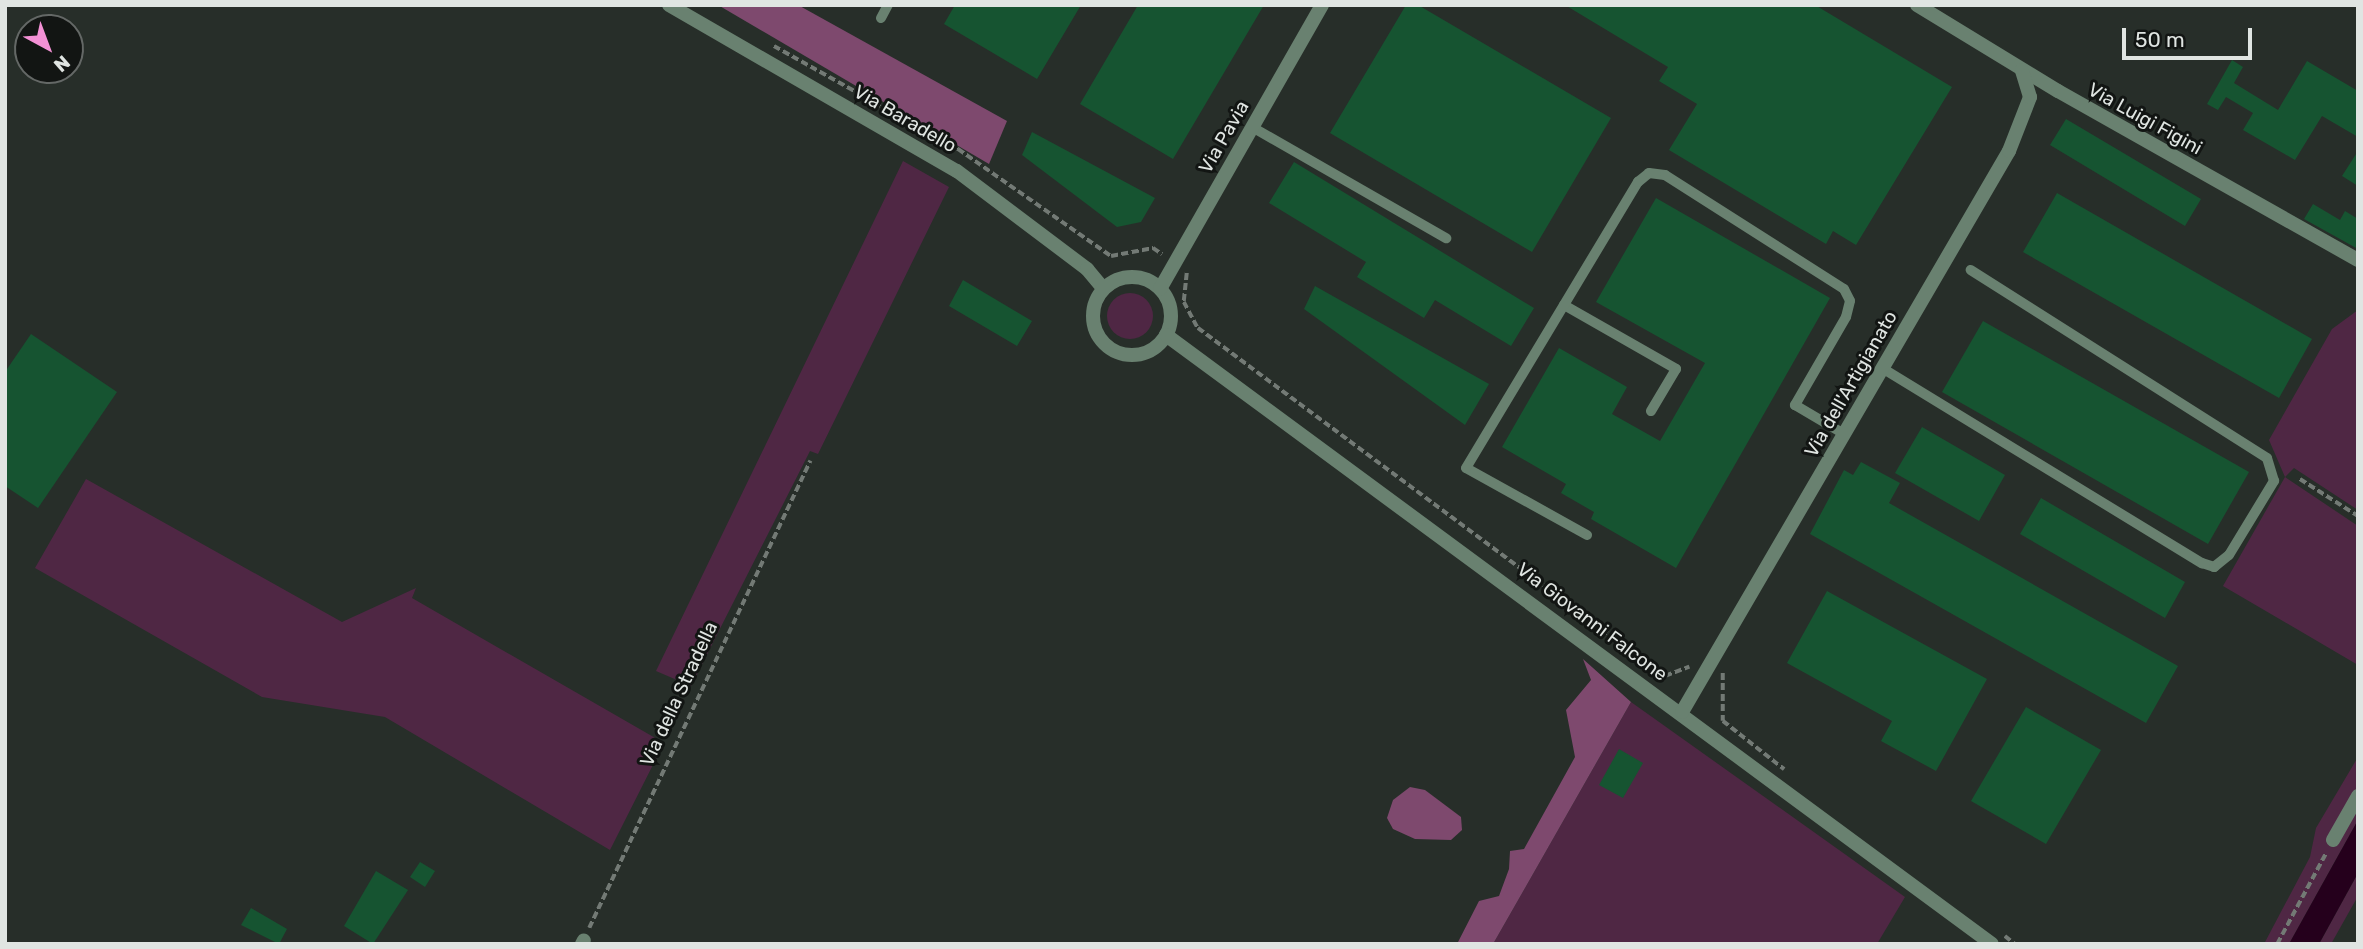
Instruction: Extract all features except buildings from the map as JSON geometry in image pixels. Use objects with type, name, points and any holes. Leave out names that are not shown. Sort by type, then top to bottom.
[{"type":"street","name":"Via Baradello","points":[[669,5],[957,171],[1087,268],[1104,289]]},
{"type":"street","name":"Via Pavia","points":[[1160,289],[1322,5]]},
{"type":"street","name":"Via Luigi Figini","points":[[1917,5],[2022,69],[2358,260]]},
{"type":"street","name":"Via dell'Artigianato","points":[[1682,712],[2022,124],[2031,97],[2022,69]]},
{"type":"street","points":[[1126,278],[1150,281],[1160,289],[1171,311],[1166,335],[1158,345],[1134,355],[1108,348],[1099,338],[1093,313],[1104,289],[1126,278]]},
{"type":"street","name":"Via Giovanni Falcone","points":[[1166,335],[1998,940]]},
{"type":"street","points":[[2333,840],[2358,796]]},
{"type":"lane","points":[[881,18],[888,5]]},
{"type":"lane","points":[[1252,127],[1446,238]]},
{"type":"lane","points":[[1587,536],[1466,468],[1638,182],[1648,173],[1665,175],[1844,289],[1850,301],[1846,317],[1795,405],[1844,434]]},
{"type":"lane","points":[[1882,368],[2202,563],[2214,567],[2230,555],[2274,481],[2267,457],[1971,270]]},
{"type":"lane","points":[[1564,305],[1676,369],[1651,411]]},
{"type":"path","points":[[1111,256],[1153,248]]},
{"type":"path","points":[[1175,261],[1188,274],[1184,302],[1189,318],[1209,336],[1665,676],[1677,675],[1699,657],[1723,673],[1723,721],[1793,776]]},
{"type":"path","name":"Via della Stradella","points":[[583,942],[810,461]]},
{"type":"path","points":[[2300,478],[2358,516]]},
{"type":"path","points":[[2277,944],[2333,840]]},
{"type":"path","points":[[1998,940],[2015,944]]},
{"type":"shaded area","points":[[718,5],[798,5],[1007,121],[989,164]]},
{"type":"shaded area","points":[[903,161],[949,187],[818,454],[810,451],[691,686],[656,671]]},
{"type":"shaded area","points":[[1130,293],[1146,300],[1153,316],[1146,332],[1130,339],[1114,332],[1107,316],[1114,300]]},
{"type":"shaded area","points":[[2358,310],[2358,510],[2294,468],[2285,477],[2269,440],[2332,329]]},
{"type":"shaded area","points":[[2285,477],[2358,526],[2358,665],[2223,586]]},
{"type":"shaded area","points":[[86,479],[342,622],[416,588],[412,598],[664,743],[610,850],[385,717],[262,697],[35,568]]},
{"type":"shaded area","points":[[1583,659],[1631,702],[1493,944],[1457,944],[1479,901],[1499,896],[1509,869],[1510,851],[1524,849],[1575,757],[1566,710],[1591,680]]},
{"type":"shaded area","points":[[1631,702],[1905,897],[1877,944],[1493,944]]},
{"type":"shaded area","points":[[2358,757],[2358,820],[2289,944],[2264,944],[2310,857],[2316,828]]},
{"type":"shaded area","points":[[1410,787],[1425,790],[1461,817],[1462,830],[1451,840],[1415,839],[1393,829],[1387,818],[1393,800]]},
{"type":"shaded area","points":[[2358,820],[2358,873],[2319,944],[2289,944]]},
{"type":"shaded area","points":[[2358,873],[2358,896],[2331,944],[2319,944]]}]
